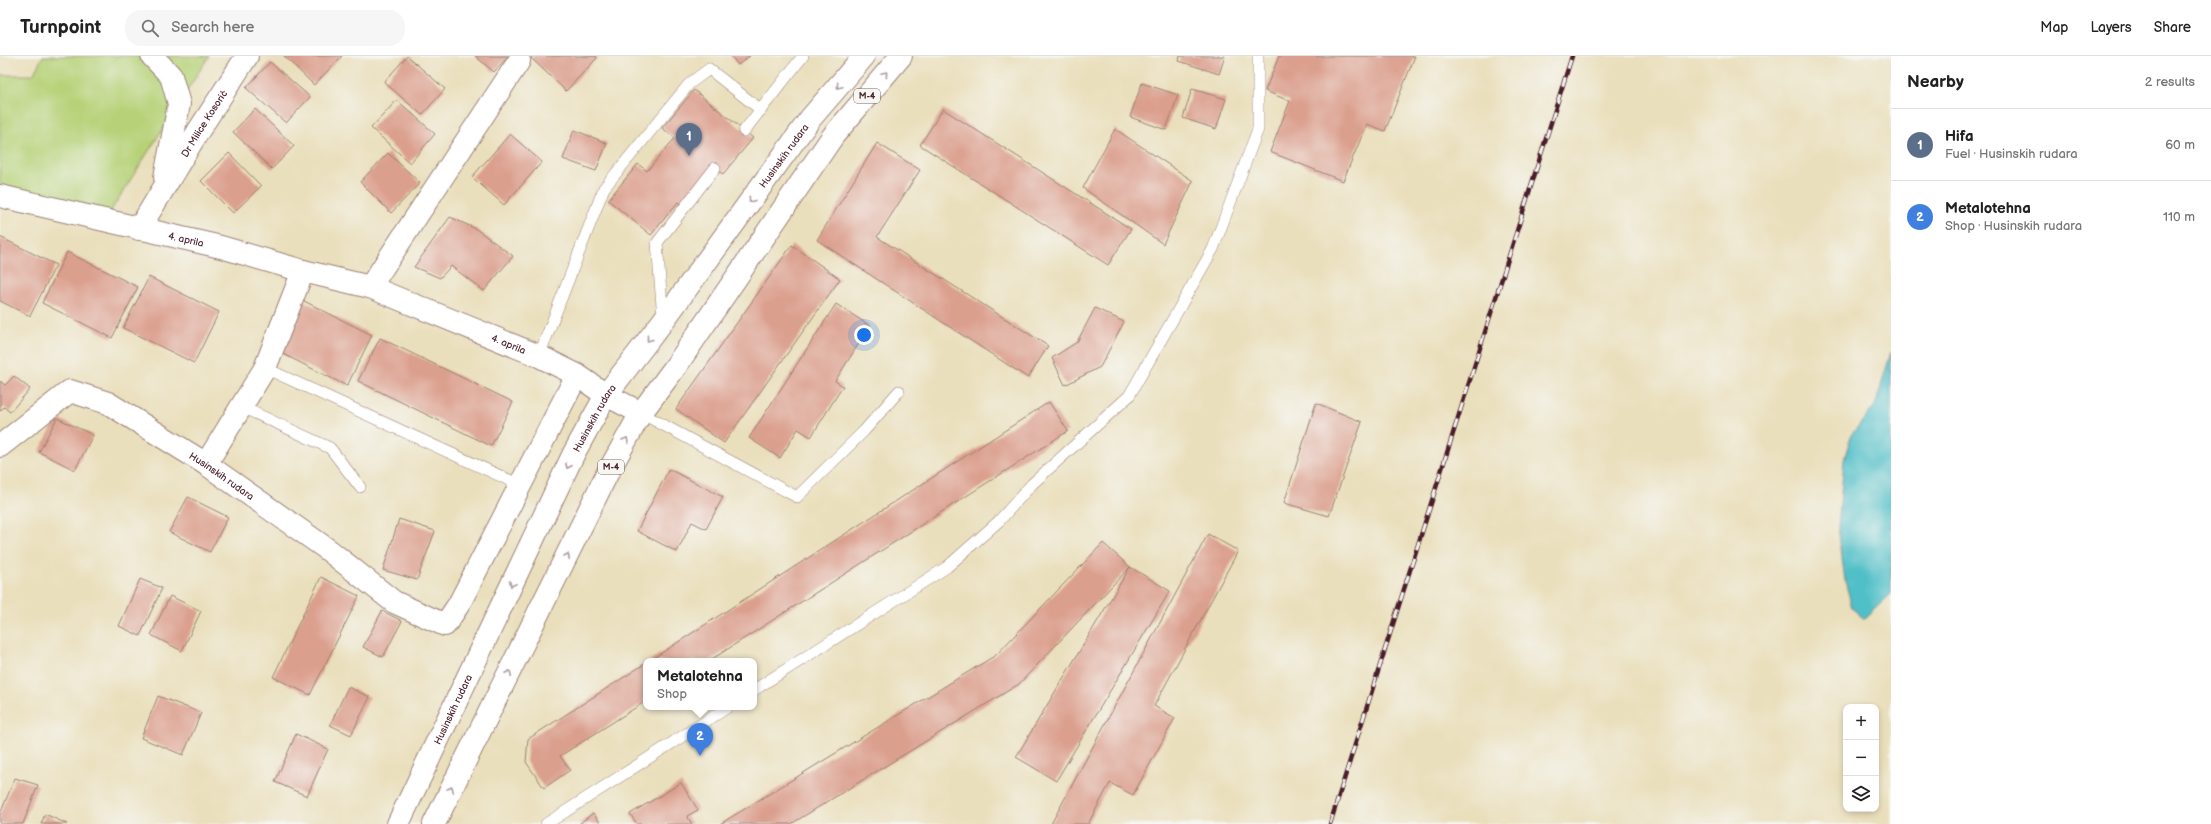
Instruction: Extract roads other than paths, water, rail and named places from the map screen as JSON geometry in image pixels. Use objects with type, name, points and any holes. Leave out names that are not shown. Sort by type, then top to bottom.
[{"type":"street","name":"Dr Milice Kosorić","points":[[152,56],[170,76],[179,104],[162,192]]},
{"type":"street","name":"Dr Milice Kosorić","points":[[138,229],[247,56]]},
{"type":"street","name":"Husinskih rudara","points":[[398,824],[574,453],[606,395],[663,321],[810,120],[864,56]]},
{"type":"street","name":"M-4","points":[[434,824],[607,474],[641,413],[676,366],[833,136],[901,56]]},
{"type":"street","points":[[370,287],[519,61]]},
{"type":"street","name":"4. aprila","points":[[0,196],[221,247],[303,271],[370,287],[539,356],[577,375],[606,395],[641,413]]},
{"type":"street","points":[[206,464],[266,368],[303,271]]},
{"type":"street","name":"Husinskih rudara","points":[[0,446],[70,391],[108,403],[206,464],[327,549],[394,602],[445,625],[459,604],[577,375]]},
{"type":"lane","points":[[744,131],[803,56]]},
{"type":"lane","points":[[757,688],[947,567],[999,521],[1032,484],[1129,396],[1213,249],[1258,129],[1258,56]]},
{"type":"lane","points":[[539,356],[604,188],[689,84],[709,69],[761,110]]},
{"type":"lane","points":[[663,321],[657,243],[715,168]]},
{"type":"lane","points":[[266,368],[520,486]]},
{"type":"lane","points":[[641,413],[797,497],[864,431],[899,391]]},
{"type":"lane","points":[[242,407],[330,448],[360,487]]},
{"type":"lane","points":[[546,824],[723,710]]},
{"type":"water","points":[[1891,352],[1891,594],[1863,620],[1852,607],[1845,581],[1838,527],[1844,460],[1851,435],[1875,406]]},
{"type":"railway","points":[[1330,824],[1572,56]]},
{"type":"place","name":"Hifa","points":[[689,156]]},
{"type":"place","name":"Metalotehna","points":[[700,756]]}]
